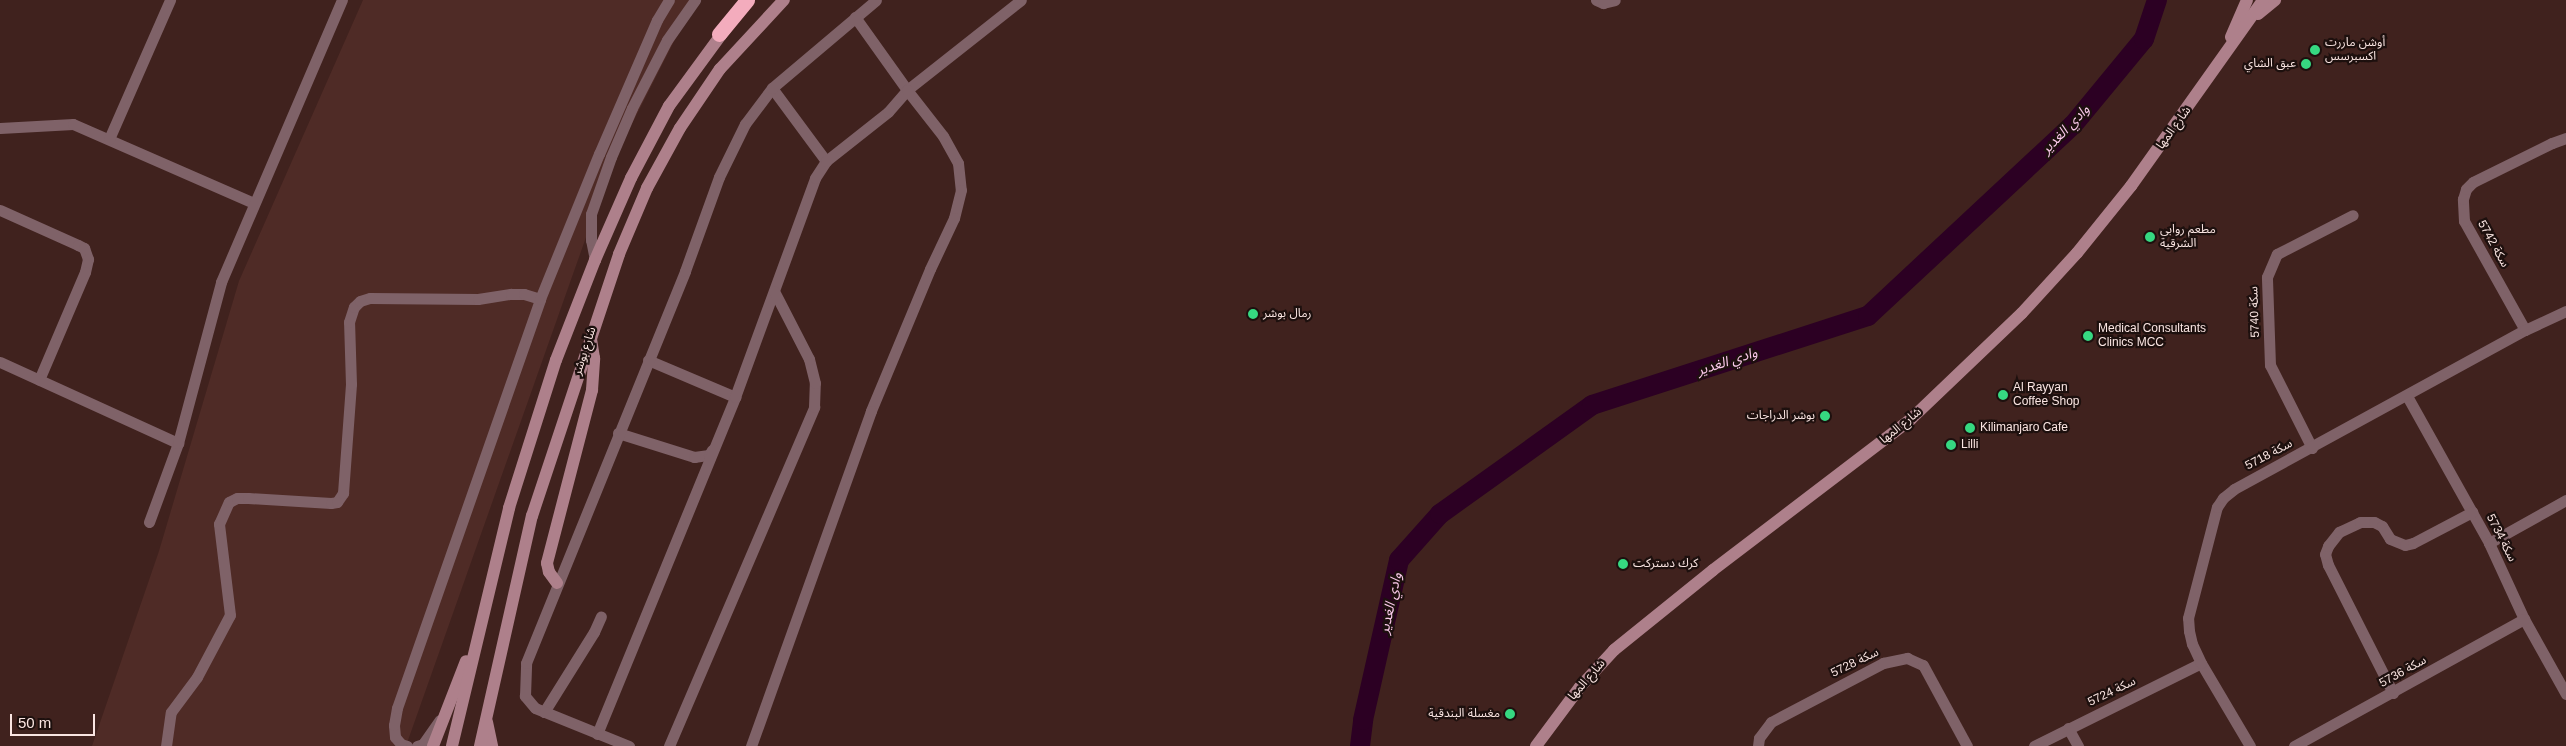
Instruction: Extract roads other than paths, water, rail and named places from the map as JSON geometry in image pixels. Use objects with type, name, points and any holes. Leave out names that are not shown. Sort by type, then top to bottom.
[{"type":"highway","points":[[719,34],[747,0]]},
{"type":"main road","name":"شارع بوشر","points":[[452,746],[509,508],[556,360],[595,260],[631,178],[669,106],[719,34],[754,0]]},
{"type":"main road","name":"شارع بوشر","points":[[480,746],[532,516],[590,336],[619,254],[647,188],[680,128],[720,69],[784,0]]},
{"type":"main road","name":"شارع المها","points":[[2221,60],[2248,0]]},
{"type":"main road","name":"شارع المها","points":[[1536,746],[1580,687],[1614,650],[1721,564],[1911,419],[2022,313],[2077,252],[2131,186],[2263,0]]},
{"type":"main road","points":[[2250,20],[2275,0]]},
{"type":"main road","points":[[557,582],[547,569],[547,563],[592,390],[594,358],[590,336]]},
{"type":"main road","points":[[433,746],[484,617]]},
{"type":"main road","points":[[489,710],[487,722],[492,746]]},
{"type":"street","points":[[109,139],[170,0]]},
{"type":"street","points":[[148,522],[178,442],[221,282],[342,0]]},
{"type":"street","points":[[407,746],[401,744],[395,737],[394,725],[397,708],[540,299],[599,154],[658,20],[669,0]]},
{"type":"street","points":[[595,260],[590,240],[591,214],[611,158],[632,108],[667,40],[695,0]]},
{"type":"street","points":[[630,746],[535,708],[525,696],[526,663],[723,168],[745,124],[772,88],[876,0]]},
{"type":"street","points":[[597,734],[735,397],[815,178],[826,161],[888,112],[907,90],[1021,0]]},
{"type":"street","points":[[1596,0],[1603,3],[1615,0]]},
{"type":"street","points":[[751,746],[871,411],[930,269],[954,218],[961,190],[958,163],[943,136],[907,90],[855,17]]},
{"type":"street","points":[[772,88],[826,161]]},
{"type":"street","points":[[0,128],[74,124],[254,203]]},
{"type":"street","name":"سكة 5742","points":[[2525,330],[2464,221],[2463,199],[2466,189],[2473,182],[2566,138]]},
{"type":"street","points":[[0,210],[84,248],[88,259],[85,272],[39,380]]},
{"type":"street","name":"سكة 5740","points":[[2312,448],[2270,365],[2267,277],[2277,254],[2353,215]]},
{"type":"street","points":[[669,746],[814,407],[815,383],[809,359],[774,290]]},
{"type":"street","points":[[166,746],[171,712],[197,677],[230,615],[219,524],[229,502],[237,498],[248,498],[330,503],[337,502],[343,493],[351,384],[349,322],[354,307],[370,298],[478,299],[524,294],[540,299]]},
{"type":"street","name":"سكة 5718","points":[[2250,746],[2192,644],[2188,618],[2217,507],[2223,498],[2234,489],[2525,330],[2566,311]]},
{"type":"street","points":[[648,360],[735,397]]},
{"type":"street","points":[[0,362],[178,442]]},
{"type":"street","name":"سكة 5734","points":[[2407,396],[2489,543],[2524,619],[2566,694]]},
{"type":"street","points":[[618,433],[694,457],[709,455],[715,444]]},
{"type":"street","points":[[2489,543],[2566,500]]},
{"type":"street","points":[[2393,693],[2328,565],[2325,554],[2328,546],[2339,532],[2360,522],[2374,522],[2382,526],[2390,539],[2405,545],[2413,543],[2472,512]]},
{"type":"street","points":[[544,712],[589,640],[600,616]]},
{"type":"street","name":"سكة 5736","points":[[2294,746],[2524,619]]},
{"type":"street","name":"سكة 5728","points":[[1758,746],[1759,738],[1771,722],[1883,662],[1907,658],[1923,665],[1967,746]]},
{"type":"street","name":"سكة 5724","points":[[2034,746],[2202,663]]},
{"type":"street","points":[[417,746],[424,744],[447,710]]},
{"type":"street","points":[[2068,728],[2078,746]]},
{"type":"waterway","name":"وادي الغدير","points":[[1360,746],[1363,720],[1399,560],[1440,514],[1592,405],[1868,316],[2073,125],[2144,39],[2157,0]]},
{"type":"place","name":"أوشن ماررت اكسبرسس","points":[[2315,50]]},
{"type":"place","name":"عبق الشاي","points":[[2306,64]]},
{"type":"place","name":"مطعم روابي الشرقية","points":[[2150,237]]},
{"type":"place","name":"رمال بوشر","points":[[1253,314]]},
{"type":"place","name":"Medical Consultants Clinics MCC","points":[[2088,336]]},
{"type":"place","name":"Al Rayyan Coffee Shop","points":[[2003,395]]},
{"type":"place","name":"بوشر الدراجات","points":[[1825,416]]},
{"type":"place","name":"Kilimanjaro Cafe","points":[[1970,428]]},
{"type":"place","name":"Lilli","points":[[1951,445]]},
{"type":"place","name":"كرك دستركت","points":[[1623,564]]},
{"type":"place","name":"مغسلة البندقية","points":[[1510,714]]}]
